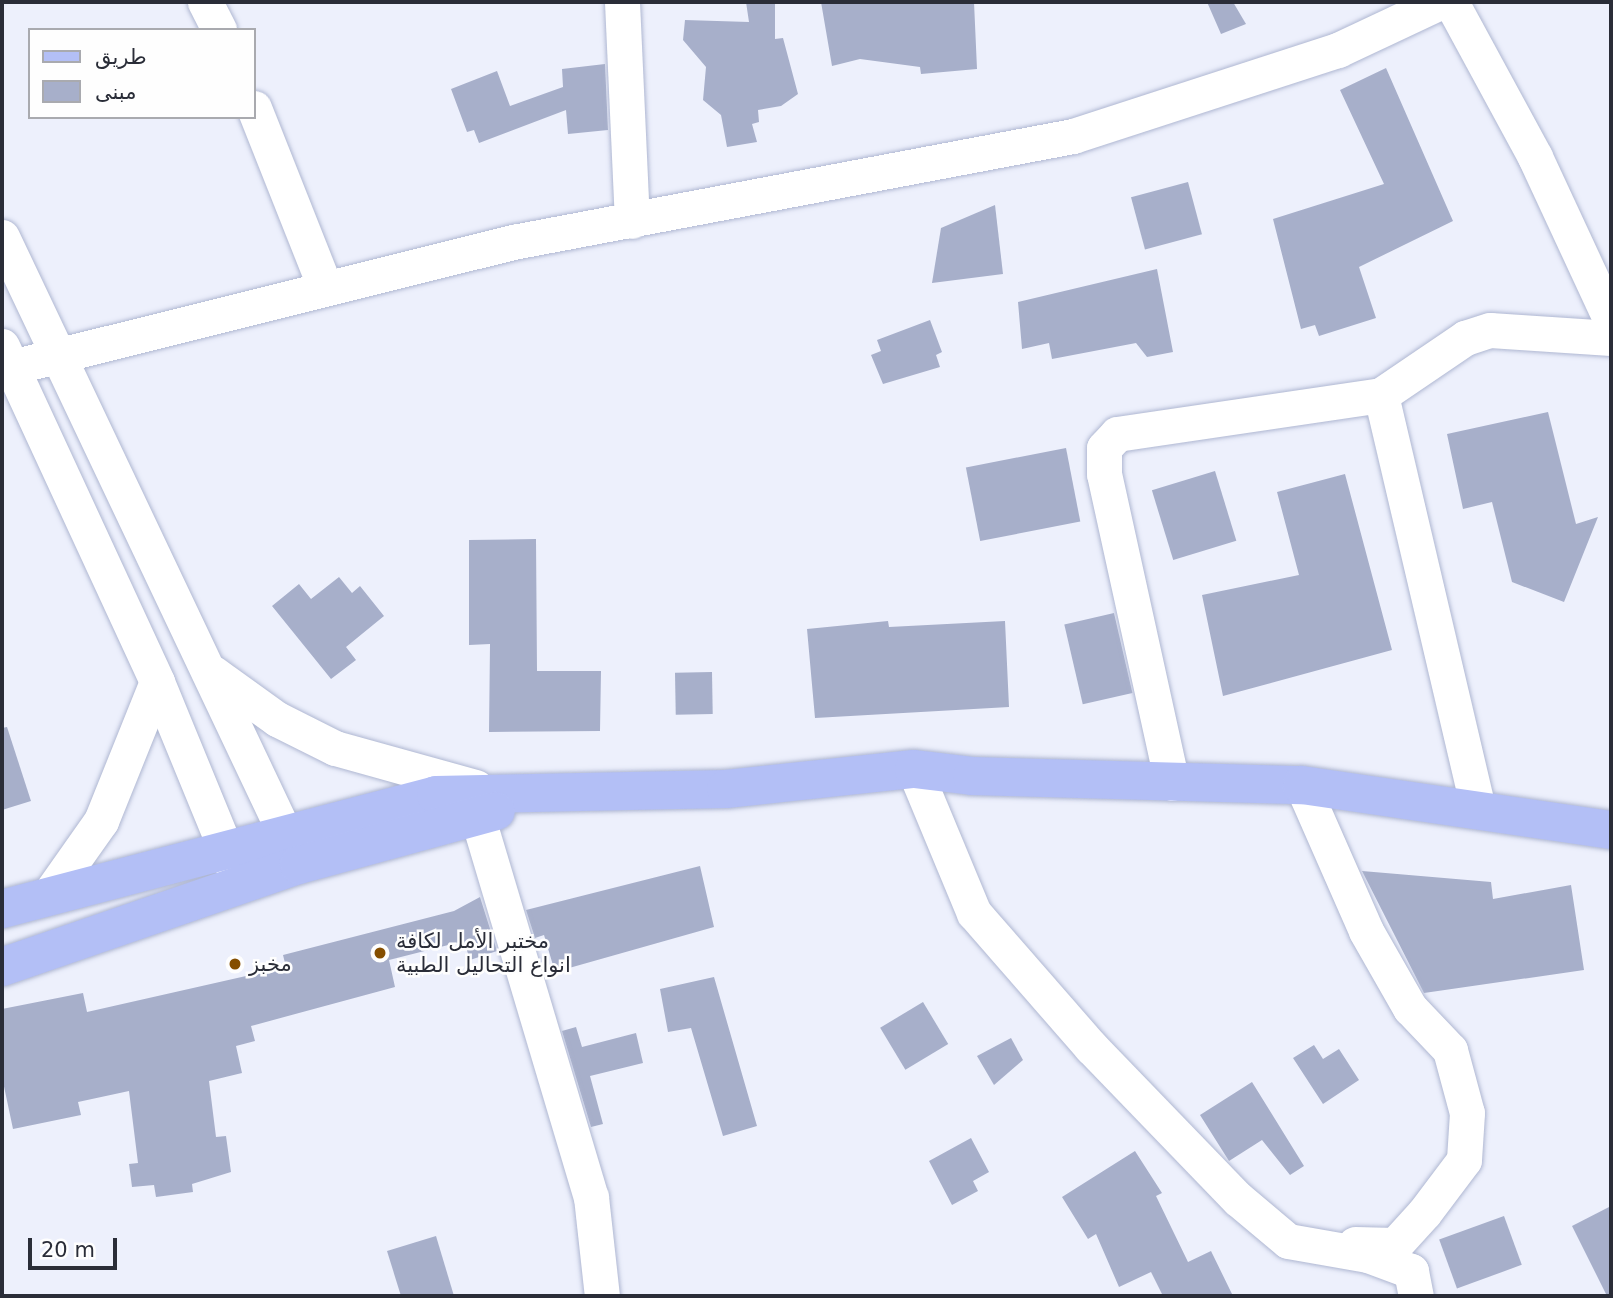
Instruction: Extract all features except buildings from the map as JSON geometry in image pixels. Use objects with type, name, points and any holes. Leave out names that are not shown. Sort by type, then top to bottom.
[{"type":"main road","points":[[2,909],[226,849],[293,849],[485,802],[566,793],[726,789],[914,769],[1172,783],[1301,786],[1611,830]]},
{"type":"main road","points":[[2,967],[241,886],[293,849],[436,795],[485,802]]},
{"type":"street","points":[[205,2],[218,28]]},
{"type":"street","points":[[622,2],[632,220]]},
{"type":"street","points":[[241,886],[158,682],[7,357],[58,355],[324,285],[632,220],[1073,136],[1227,90],[1433,4],[1535,157],[1611,321]]},
{"type":"street","points":[[256,113],[324,285]]},
{"type":"street","points":[[2,237],[212,673],[293,849]]},
{"type":"street","points":[[1172,783],[1104,474],[1104,448],[1117,434],[1381,395],[1465,338],[1490,330],[1611,338]]},
{"type":"street","points":[[1381,395],[1478,810]]},
{"type":"street","points":[[212,673],[277,719],[335,748],[485,802],[591,1197],[602,1296]]},
{"type":"street","points":[[48,896],[101,821],[158,682]]},
{"type":"street","points":[[914,769],[974,912],[1091,1048],[1238,1199],[1288,1241],[1368,1255],[1411,1271],[1416,1296]]},
{"type":"street","points":[[1288,1241],[1395,1245],[1464,1160],[1467,1113],[1450,1050],[1410,1008],[1366,931],[1301,786]]},
{"type":"place","name":"مختبر الأمل لكافة انواع التحاليل الطبية","points":[[380,953]]},
{"type":"place","name":"مخبز","points":[[235,964]]}]
